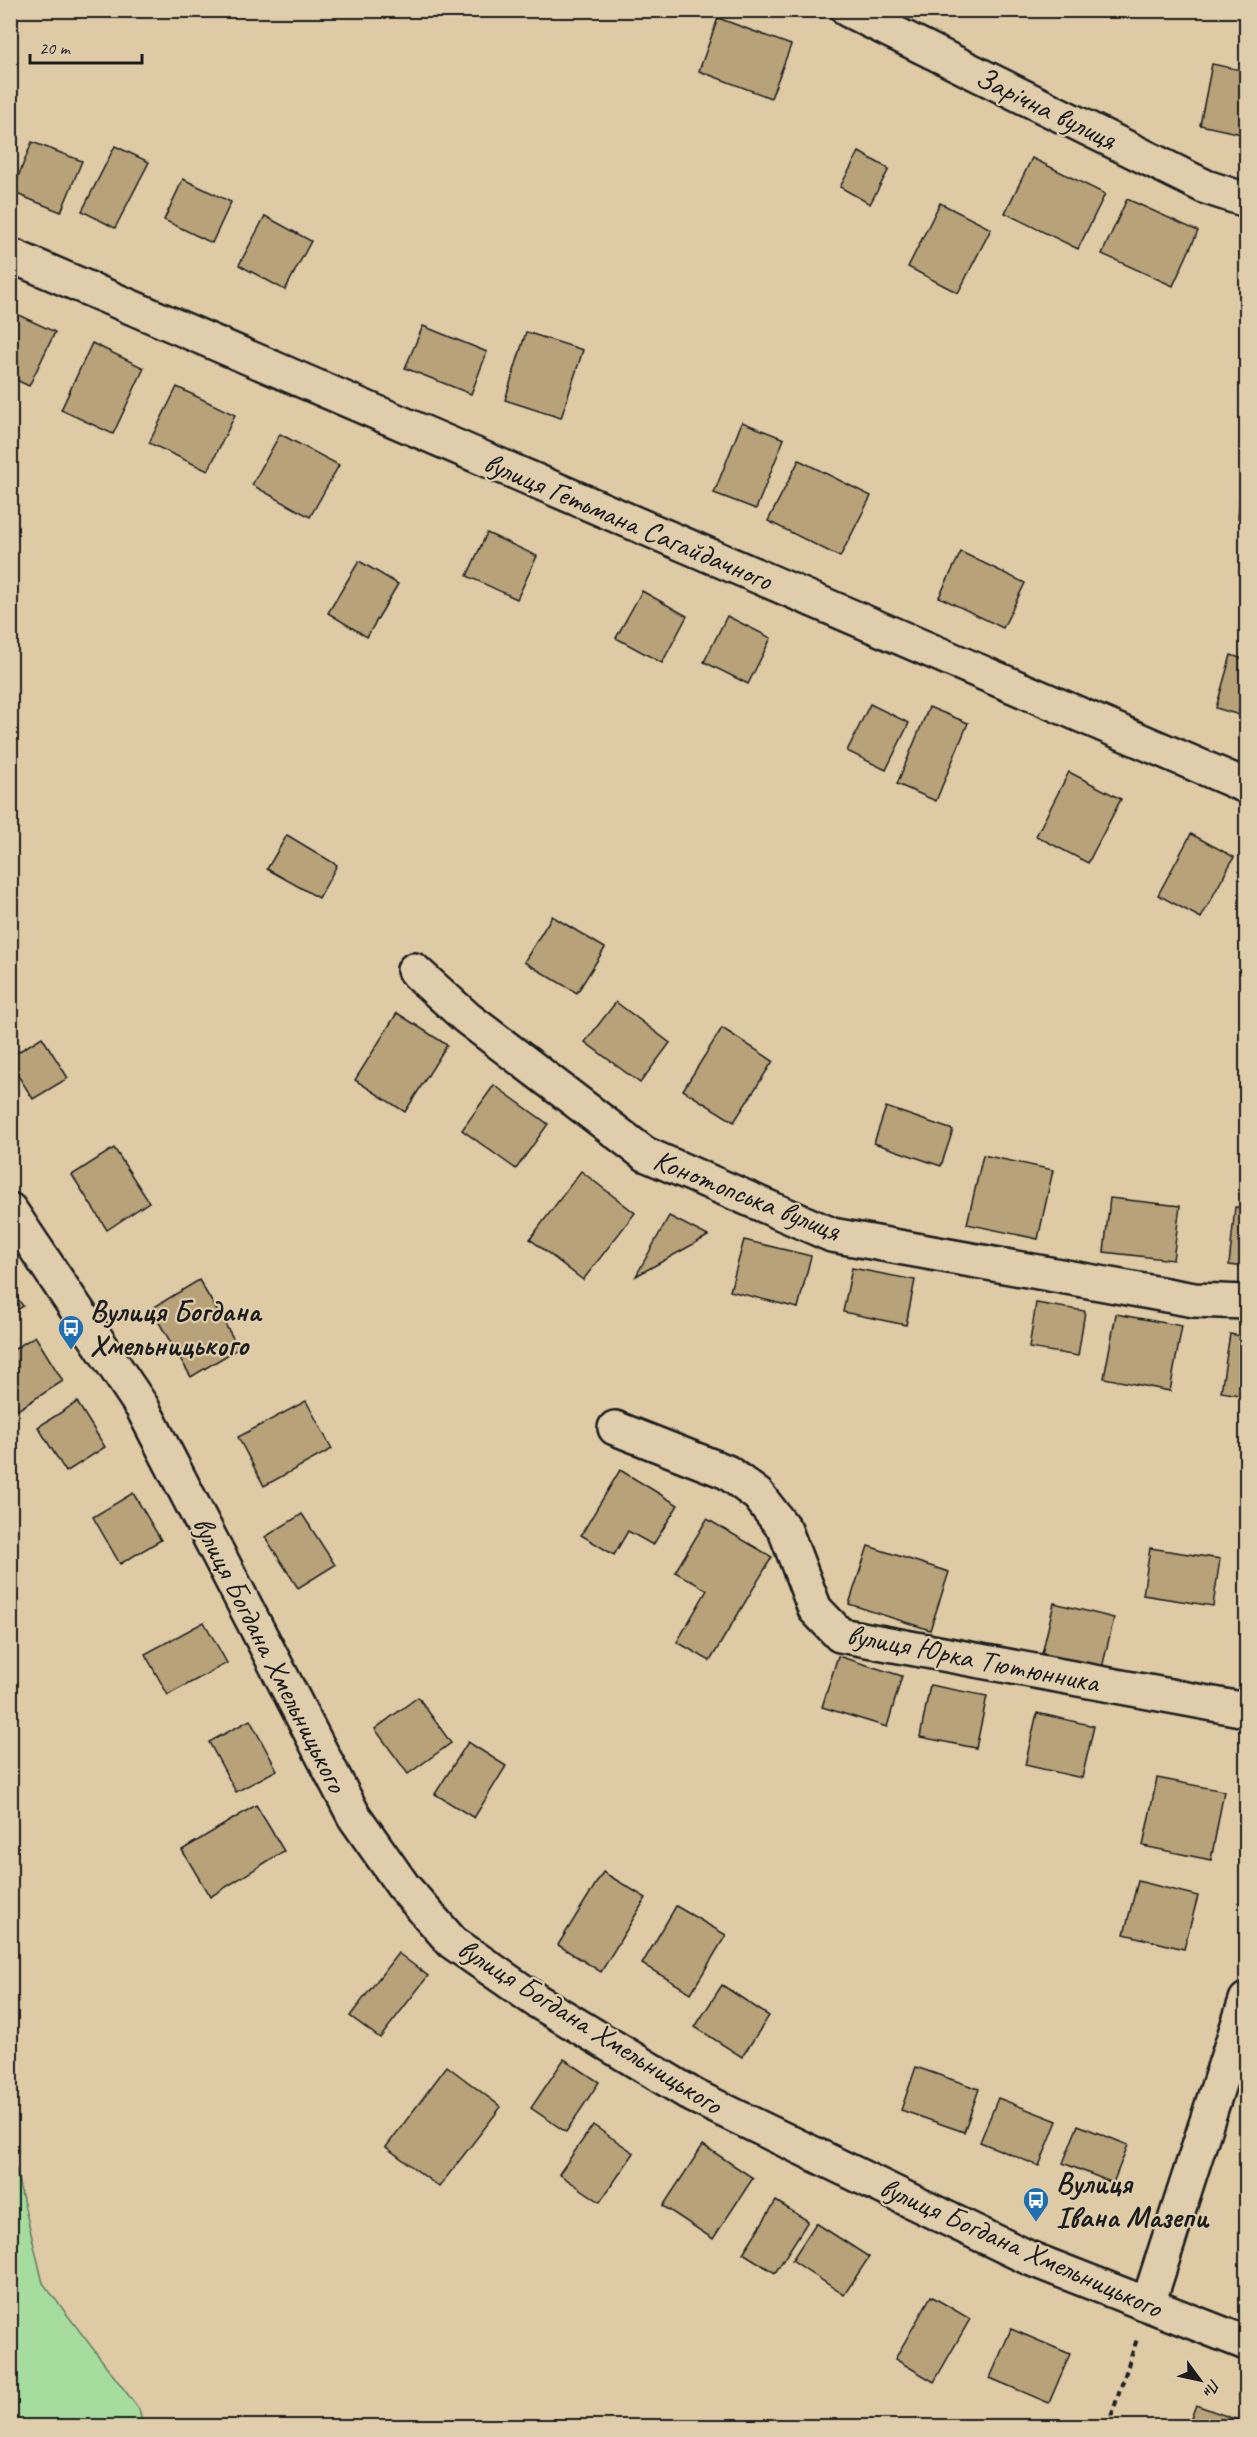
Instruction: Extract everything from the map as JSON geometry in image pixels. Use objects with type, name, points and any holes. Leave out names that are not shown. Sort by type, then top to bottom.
[{"type":"street","name":"Зарічна вулиця","points":[[848,10],[1206,187],[1246,200]]},
{"type":"street","name":"вулиця Гетьмана Сагайдачного","points":[[10,255],[1246,786]]},
{"type":"street","name":"Конотопська вулиця","points":[[414,970],[467,1018],[645,1154],[832,1235],[1194,1300],[1246,1302]]},
{"type":"street","name":"вулиця Богдана Хмельницького","points":[[10,1210],[142,1407],[354,1816],[403,1886],[452,1942],[537,2001],[694,2096],[1029,2258],[1246,2343]]},
{"type":"street","name":"вулиця Юрка Тютюнника","points":[[615,1428],[727,1472],[758,1495],[785,1530],[815,1609],[840,1635],[1246,1710]]},
{"type":"street","points":[[1149,2304],[1246,2000]]},
{"type":"path","points":[[1108,2427],[1149,2304]]},
{"type":"green space","points":[[10,2146],[43,2283],[139,2409],[143,2426],[11,2426]]},
{"type":"building","points":[[718,18],[791,45],[771,98],[699,71]]},
{"type":"building","points":[[1212,64],[1246,71],[1246,135],[1200,125]]},
{"type":"building","points":[[32,142],[82,161],[61,212],[12,192]]},
{"type":"building","points":[[115,146],[149,162],[115,228],[82,211]]},
{"type":"building","points":[[859,152],[889,169],[870,204],[840,187]]},
{"type":"building","points":[[1032,158],[1105,194],[1078,249],[1005,213]]},
{"type":"building","points":[[183,179],[231,202],[212,243],[164,220]]},
{"type":"building","points":[[1127,199],[1198,231],[1173,286],[1102,254]]},
{"type":"building","points":[[940,203],[991,229],[958,293],[908,267]]},
{"type":"building","points":[[265,216],[311,241],[285,290],[239,265]]},
{"type":"building","points":[[10,311],[55,332],[29,386],[10,377]]},
{"type":"building","points":[[423,326],[487,352],[471,394],[405,368]]},
{"type":"building","points":[[526,332],[583,350],[561,418],[505,400]]},
{"type":"building","points":[[92,343],[144,368],[113,434],[61,410]]},
{"type":"building","points":[[177,387],[235,415],[208,471],[149,443]]},
{"type":"building","points":[[742,422],[784,439],[756,509],[714,493]]},
{"type":"building","points":[[280,434],[339,465],[310,517],[252,485]]},
{"type":"building","points":[[799,460],[871,496],[840,557],[768,521]]},
{"type":"building","points":[[1242,471],[1246,472],[1246,519],[1238,518]]},
{"type":"building","points":[[487,533],[537,556],[517,599],[467,576]]},
{"type":"building","points":[[961,552],[1025,583],[1003,628],[939,597]]},
{"type":"building","points":[[359,561],[398,584],[367,637],[328,613]]},
{"type":"building","points":[[642,591],[687,616],[662,663],[616,638]]},
{"type":"building","points":[[727,616],[771,638],[748,684],[704,662]]},
{"type":"building","points":[[1231,655],[1246,660],[1246,717],[1216,708]]},
{"type":"building","points":[[870,704],[909,723],[886,770],[847,751]]},
{"type":"building","points":[[929,707],[968,723],[936,801],[897,784]]},
{"type":"building","points":[[1069,772],[1121,799],[1088,863],[1036,836]]},
{"type":"building","points":[[1191,834],[1234,857],[1201,918],[1158,895]]},
{"type":"building","points":[[287,835],[337,865],[319,898],[267,869]]},
{"type":"building","points":[[552,916],[605,948],[577,993],[524,962]]},
{"type":"building","points":[[616,1002],[670,1043],[640,1083],[585,1042]]},
{"type":"building","points":[[397,1013],[447,1045],[405,1112],[355,1080]]},
{"type":"building","points":[[722,1028],[773,1061],[734,1122],[683,1090]]},
{"type":"building","points":[[42,1037],[68,1078],[33,1099],[10,1063],[10,1057]]},
{"type":"building","points":[[494,1085],[548,1124],[516,1169],[462,1130]]},
{"type":"building","points":[[886,1107],[953,1130],[941,1166],[874,1143]]},
{"type":"building","points":[[114,1148],[149,1202],[107,1230],[72,1175]]},
{"type":"building","points":[[983,1155],[1053,1170],[1038,1239],[967,1224]]},
{"type":"building","points":[[581,1171],[635,1213],[583,1280],[530,1239]]},
{"type":"building","points":[[1110,1198],[1180,1206],[1173,1260],[1104,1252]]},
{"type":"building","points":[[1235,1207],[1246,1208],[1246,1267],[1229,1265]]},
{"type":"building","points":[[669,1216],[708,1236],[636,1276]]},
{"type":"building","points":[[744,1240],[811,1256],[798,1308],[730,1291]]},
{"type":"building","points":[[852,1268],[915,1280],[906,1325],[843,1312]]},
{"type":"building","points":[[199,1280],[239,1348],[191,1377],[151,1309]]},
{"type":"building","points":[[10,1288],[23,1306],[10,1315]]},
{"type":"building","points":[[1036,1303],[1085,1311],[1078,1356],[1029,1348]]},
{"type":"building","points":[[1116,1314],[1182,1326],[1170,1391],[1104,1378]]},
{"type":"building","points":[[1230,1334],[1246,1337],[1246,1396],[1221,1392]]},
{"type":"building","points":[[35,1336],[63,1381],[13,1413],[10,1408],[10,1352]]},
{"type":"building","points":[[306,1401],[332,1449],[264,1486],[238,1437]]},
{"type":"building","points":[[77,1402],[105,1447],[66,1472],[38,1427]]},
{"type":"building","points":[[620,1470],[678,1505],[653,1545],[628,1531],[614,1555],[581,1535]]},
{"type":"building","points":[[133,1493],[161,1540],[120,1564],[93,1517]]},
{"type":"building","points":[[302,1514],[335,1565],[298,1588],[265,1537]]},
{"type":"building","points":[[707,1519],[772,1557],[710,1661],[677,1642],[707,1590],[675,1572]]},
{"type":"building","points":[[868,1546],[949,1572],[930,1630],[849,1604]]},
{"type":"building","points":[[1150,1548],[1220,1559],[1213,1606],[1143,1595]]},
{"type":"building","points":[[1054,1603],[1114,1618],[1102,1668],[1042,1654]]},
{"type":"building","points":[[204,1622],[227,1663],[168,1695],[145,1654]]},
{"type":"building","points":[[838,1656],[902,1676],[887,1727],[822,1707]]},
{"type":"building","points":[[930,1685],[987,1696],[976,1748],[920,1737]]},
{"type":"building","points":[[418,1697],[451,1743],[408,1774],[375,1729]]},
{"type":"building","points":[[1037,1713],[1094,1726],[1082,1778],[1025,1765]]},
{"type":"building","points":[[250,1720],[277,1770],[236,1792],[209,1742]]},
{"type":"building","points":[[468,1742],[506,1766],[474,1818],[435,1794]]},
{"type":"building","points":[[1157,1778],[1224,1791],[1211,1860],[1143,1846]]},
{"type":"building","points":[[256,1805],[284,1851],[210,1897],[182,1850]]},
{"type":"building","points":[[603,1872],[646,1898],[601,1972],[558,1945]]},
{"type":"building","points":[[1138,1881],[1198,1896],[1184,1949],[1124,1934]]},
{"type":"building","points":[[676,1906],[726,1935],[691,1993],[642,1964]]},
{"type":"building","points":[[398,1953],[428,1976],[380,2038],[350,2016]]},
{"type":"building","points":[[722,1985],[769,2016],[742,2057],[695,2027]]},
{"type":"building","points":[[564,2059],[599,2082],[566,2132],[531,2108]]},
{"type":"building","points":[[447,2066],[501,2107],[439,2187],[386,2147]]},
{"type":"building","points":[[916,2067],[979,2089],[964,2132],[901,2110]]},
{"type":"building","points":[[998,2098],[1057,2121],[1039,2166],[980,2142]]},
{"type":"building","points":[[593,2125],[634,2153],[600,2202],[559,2174]]},
{"type":"building","points":[[1078,2125],[1128,2145],[1113,2183],[1063,2163]]},
{"type":"building","points":[[703,2145],[753,2178],[713,2239],[663,2206]]},
{"type":"building","points":[[776,2201],[808,2221],[775,2273],[743,2253]]},
{"type":"building","points":[[816,2223],[869,2257],[844,2295],[792,2260]]},
{"type":"building","points":[[931,2296],[970,2319],[934,2382],[895,2359]]},
{"type":"building","points":[[1011,2329],[1070,2354],[1049,2403],[990,2378]]},
{"type":"building","points":[[1196,2405],[1246,2423],[1246,2426],[1188,2426]]},
{"type":"place","name":"Вулиця Богдана Хмельницького","points":[[71,1351]]},
{"type":"place","name":"Вулиця Івана Мазепи","points":[[1036,2223]]}]
